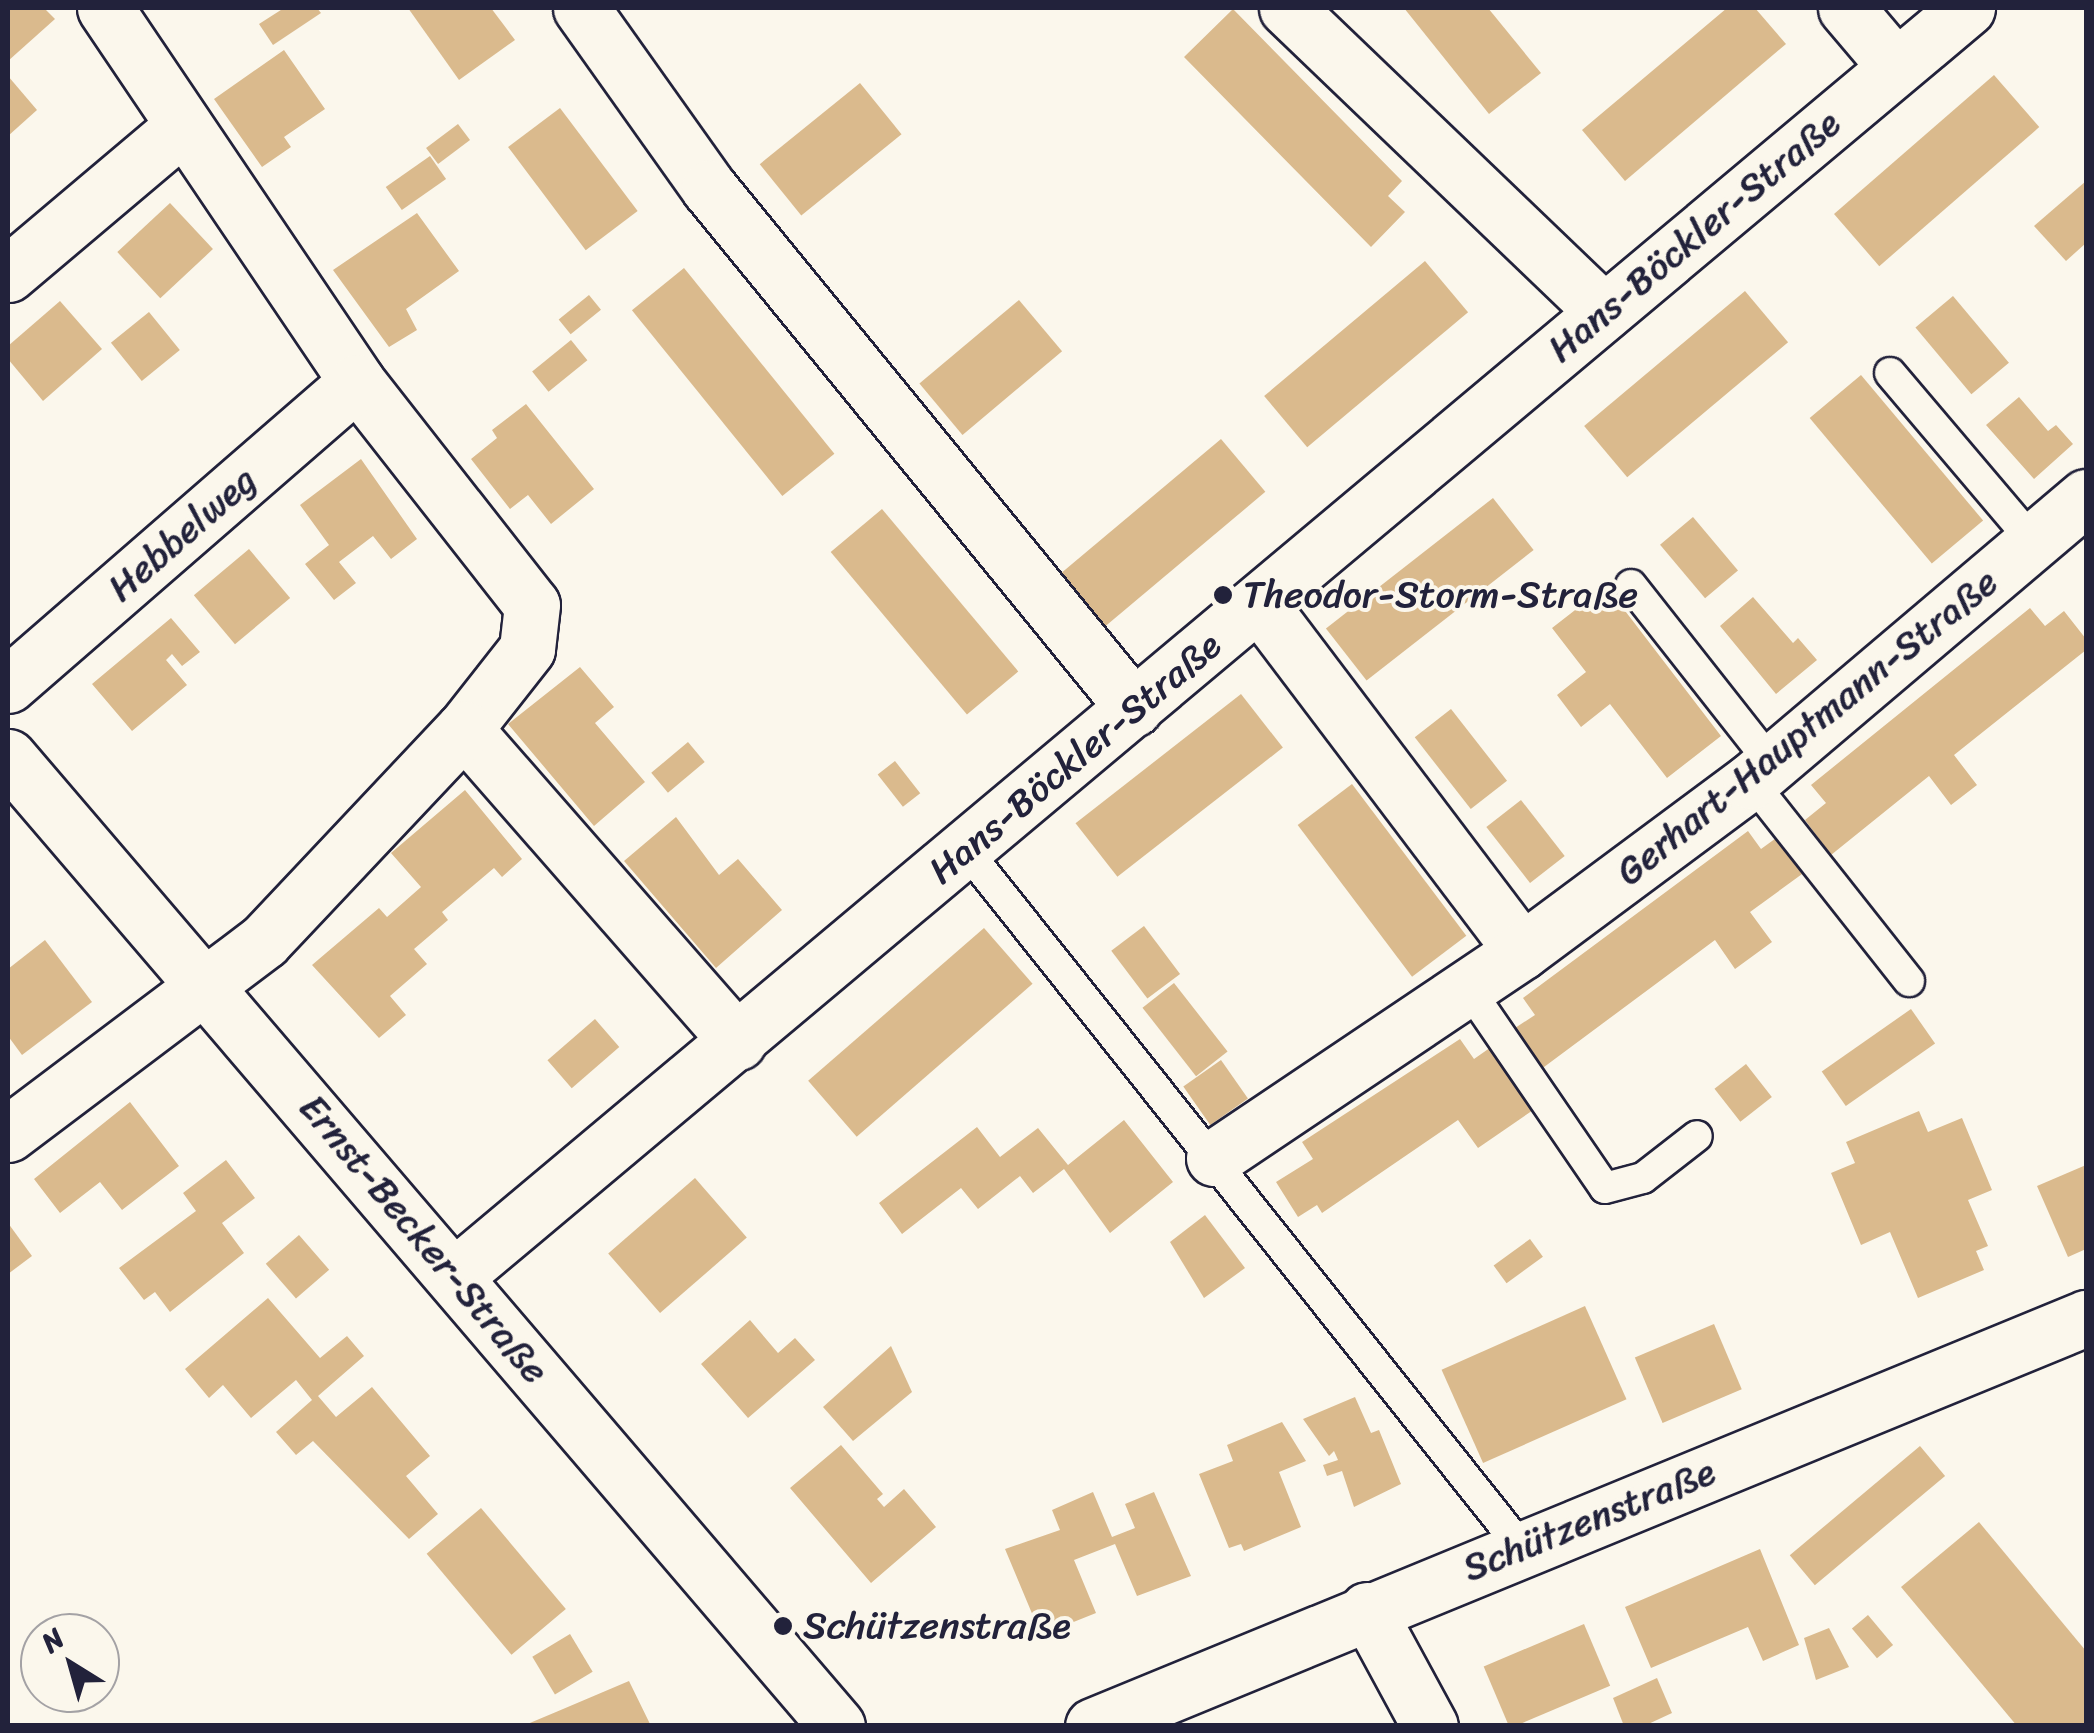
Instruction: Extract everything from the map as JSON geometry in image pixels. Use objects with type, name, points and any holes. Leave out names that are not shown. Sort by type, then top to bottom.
[{"type":"street","points":[[8,1134],[264,941],[464,729],[527,648],[532,604],[357,382],[105,8]]},
{"type":"street","points":[[581,8],[709,188],[1134,708]]},
{"type":"street","points":[[1287,8],[1604,312]]},
{"type":"street","points":[[1846,8],[1896,67]]},
{"type":"street","name":"Hans-Böckler-Straße","points":[[456,1274],[738,1042],[1967,8]]},
{"type":"street","points":[[8,274],[183,126]]},
{"type":"street","name":"Hebbelweg","points":[[8,685],[357,382]]},
{"type":"street","name":"Gerhart-Hauptmann-Straße","points":[[1214,1158],[1522,951],[1761,772],[2086,498]]},
{"type":"street","points":[[1259,603],[1522,951]]},
{"type":"street","points":[[464,729],[738,1042]]},
{"type":"street","name":"Ernst-Becker-Straße","points":[[8,756],[456,1274],[837,1726]]},
{"type":"street","name":"Schützenstraße","points":[[1093,1726],[2086,1318]]},
{"type":"street","points":[[1368,1610],[1430,1726]]},
{"type":"lane","points":[[1890,374],[2034,543]]},
{"type":"lane","points":[[1631,585],[1909,980]]},
{"type":"lane","points":[[966,850],[1522,1548]]},
{"type":"lane","points":[[1468,988],[1604,1188],[1643,1178],[1697,1136]]},
{"type":"building","points":[[8,8],[44,8],[55,19],[8,61]]},
{"type":"building","points":[[284,8],[317,8],[321,13],[273,45],[259,24]]},
{"type":"building","points":[[408,8],[491,8],[515,40],[459,80]]},
{"type":"building","points":[[1404,8],[1488,8],[1541,73],[1489,114]]},
{"type":"building","points":[[1727,8],[1755,8],[1786,44],[1625,181],[1582,130]]},
{"type":"building","points":[[1233,9],[1402,181],[1388,196],[1405,212],[1371,247],[1184,57]]},
{"type":"building","points":[[284,50],[325,109],[284,137],[291,147],[262,167],[214,99]]},
{"type":"building","points":[[1994,75],[2039,127],[1879,266],[1834,214]]},
{"type":"building","points":[[8,76],[37,110],[8,136]]},
{"type":"building","points":[[860,83],[902,134],[801,215],[760,164]]},
{"type":"building","points":[[560,108],[638,211],[586,250],[508,147]]},
{"type":"building","points":[[458,124],[470,140],[438,164],[426,148]]},
{"type":"building","points":[[430,156],[446,179],[402,210],[386,187]]},
{"type":"building","points":[[2086,181],[2086,243],[2066,261],[2034,226]]},
{"type":"building","points":[[170,203],[213,249],[160,298],[117,252]]},
{"type":"building","points":[[417,213],[459,271],[406,309],[417,330],[389,347],[333,270]]},
{"type":"building","points":[[1425,261],[1468,312],[1307,447],[1264,396]]},
{"type":"building","points":[[684,268],[834,454],[782,496],[632,310]]},
{"type":"building","points":[[1745,291],[1788,342],[1627,477],[1584,426]]},
{"type":"building","points":[[589,295],[601,310],[571,334],[559,320]]},
{"type":"building","points":[[1953,296],[2009,363],[1971,394],[1915,327]]},
{"type":"building","points":[[1019,300],[1062,351],[962,435],[919,384]]},
{"type":"building","points":[[60,301],[102,349],[43,401],[8,359],[8,346]]},
{"type":"building","points":[[149,312],[180,350],[142,381],[111,343]]},
{"type":"building","points":[[571,340],[587,360],[549,392],[532,371]]},
{"type":"building","points":[[1861,375],[1983,521],[1932,564],[1810,418]]},
{"type":"building","points":[[2019,397],[2048,431],[2056,425],[2073,444],[2034,479],[1986,425]]},
{"type":"building","points":[[526,404],[594,489],[551,524],[528,495],[510,509],[471,459],[497,438],[492,430]]},
{"type":"building","points":[[1221,439],[1265,492],[1103,628],[1059,575]]},
{"type":"building","points":[[361,459],[417,539],[391,559],[373,536],[339,562],[356,583],[334,600],[305,564],[329,545],[300,505]]},
{"type":"building","points":[[1493,498],[1534,550],[1367,681],[1326,629]]},
{"type":"building","points":[[882,509],[1018,671],[967,714],[831,552]]},
{"type":"building","points":[[1693,517],[1738,571],[1705,598],[1660,545]]},
{"type":"building","points":[[249,549],[290,598],[235,644],[194,595]]},
{"type":"building","points":[[1606,586],[1721,736],[1667,778],[1610,704],[1581,727],[1557,695],[1586,672],[1552,628]]},
{"type":"building","points":[[1753,597],[1793,643],[1798,638],[1817,660],[1776,694],[1720,626]]},
{"type":"building","points":[[2030,608],[2045,626],[2064,611],[2086,639],[2086,650],[1954,755],[1977,785],[1951,805],[1929,776],[1831,855],[1805,820],[1826,803],[1811,785]]},
{"type":"building","points":[[171,618],[200,652],[182,666],[172,654],[166,660],[187,685],[132,731],[92,684]]},
{"type":"building","points":[[580,667],[614,707],[595,723],[645,782],[594,826],[508,724]]},
{"type":"building","points":[[1241,694],[1283,748],[1117,877],[1076,823]]},
{"type":"building","points":[[1451,709],[1507,781],[1471,809],[1415,737]]},
{"type":"building","points":[[688,742],[705,762],[668,793],[651,773]]},
{"type":"building","points":[[895,761],[920,793],[903,807],[878,775]]},
{"type":"building","points":[[1352,784],[1466,936],[1412,977],[1298,825]]},
{"type":"building","points":[[465,790],[522,859],[502,877],[494,868],[442,912],[448,920],[414,949],[427,964],[390,996],[406,1015],[379,1038],[312,965],[379,908],[387,917],[421,887],[391,853]]},
{"type":"building","points":[[1521,800],[1565,856],[1530,883],[1486,827]]},
{"type":"building","points":[[676,817],[719,875],[738,859],[782,910],[716,968],[624,861]]},
{"type":"building","points":[[1748,831],[1761,849],[1783,833],[1809,869],[1750,912],[1772,942],[1735,969],[1715,940],[1540,1070],[1512,1030],[1535,1015],[1523,998]]},
{"type":"building","points":[[1144,926],[1180,974],[1147,999],[1111,951]]},
{"type":"building","points":[[984,928],[1033,984],[857,1137],[808,1081]]},
{"type":"building","points":[[45,940],[92,1002],[22,1055],[8,1036],[8,969]]},
{"type":"building","points":[[1174,983],[1228,1052],[1196,1076],[1142,1008]]},
{"type":"building","points":[[1911,1009],[1935,1043],[1846,1106],[1822,1072]]},
{"type":"building","points":[[595,1019],[619,1047],[572,1088],[547,1060]]},
{"type":"building","points":[[1460,1039],[1474,1059],[1494,1045],[1539,1106],[1478,1148],[1458,1120],[1322,1213],[1317,1205],[1298,1217],[1276,1182],[1313,1159],[1302,1142]]},
{"type":"building","points":[[1221,1060],[1248,1099],[1210,1125],[1183,1086]]},
{"type":"building","points":[[1746,1064],[1772,1097],[1740,1122],[1714,1089]]},
{"type":"building","points":[[130,1102],[179,1166],[122,1210],[100,1182],[60,1213],[34,1179]]},
{"type":"building","points":[[1919,1111],[1928,1132],[1962,1118],[1992,1190],[1968,1200],[1988,1246],[1976,1251],[1984,1270],[1918,1298],[1890,1232],[1861,1245],[1831,1173],[1855,1163],[1846,1142]]},
{"type":"building","points":[[1124,1120],[1173,1182],[1110,1233],[1064,1169],[1033,1193],[1020,1176],[978,1209],[961,1188],[902,1234],[879,1203],[977,1127],[1000,1157],[1038,1128],[1068,1165]]},
{"type":"building","points":[[226,1160],[255,1198],[222,1223],[244,1253],[170,1312],[155,1292],[144,1300],[119,1268],[196,1211],[183,1193]]},
{"type":"building","points":[[2086,1165],[2086,1249],[2068,1257],[2037,1186]]},
{"type":"building","points":[[695,1178],[747,1238],[660,1313],[608,1253]]},
{"type":"building","points":[[1205,1215],[1245,1268],[1204,1298],[1170,1242]]},
{"type":"building","points":[[8,1223],[32,1256],[8,1274]]},
{"type":"building","points":[[299,1235],[329,1270],[296,1299],[266,1264]]},
{"type":"building","points":[[1530,1239],[1543,1257],[1507,1283],[1494,1265]]},
{"type":"building","points":[[268,1298],[320,1358],[347,1336],[364,1356],[318,1396],[336,1417],[372,1387],[430,1456],[406,1476],[438,1514],[409,1539],[313,1441],[296,1455],[276,1432],[312,1400],[296,1380],[251,1418],[223,1385],[209,1398],[185,1369]]},
{"type":"building","points":[[1585,1306],[1626,1399],[1483,1463],[1442,1370]]},
{"type":"building","points":[[750,1320],[778,1353],[795,1338],[815,1360],[748,1418],[701,1364]]},
{"type":"building","points":[[1714,1324],[1742,1389],[1663,1423],[1635,1358]]},
{"type":"building","points":[[891,1346],[912,1392],[853,1441],[823,1407]]},
{"type":"building","points":[[1355,1397],[1371,1433],[1379,1430],[1401,1484],[1354,1507],[1342,1471],[1327,1476],[1323,1465],[1338,1460],[1334,1451],[1329,1456],[1303,1419]]},
{"type":"building","points":[[1282,1422],[1306,1461],[1279,1472],[1301,1527],[1244,1551],[1241,1544],[1229,1548],[1199,1474],[1233,1461],[1227,1445]]},
{"type":"building","points":[[841,1445],[883,1494],[877,1499],[884,1507],[904,1489],[936,1527],[871,1583],[790,1488]]},
{"type":"building","points":[[1920,1446],[1945,1476],[1815,1585],[1790,1555]]},
{"type":"building","points":[[1093,1492],[1112,1537],[1135,1528],[1125,1504],[1154,1492],[1191,1576],[1137,1596],[1115,1544],[1074,1560],[1096,1613],[1041,1635],[1005,1549],[1060,1530],[1052,1510]]},
{"type":"building","points":[[481,1508],[566,1609],[511,1655],[427,1554]]},
{"type":"building","points":[[1979,1522],[2086,1651],[2086,1726],[2017,1726],[1901,1587]]},
{"type":"building","points":[[1760,1549],[1799,1645],[1763,1661],[1748,1627],[1651,1668],[1625,1607]]},
{"type":"building","points":[[1868,1615],[1893,1645],[1877,1658],[1852,1628]]},
{"type":"building","points":[[1584,1624],[1610,1686],[1509,1726],[1484,1667]]},
{"type":"building","points":[[1829,1628],[1849,1667],[1816,1680],[1804,1638]]},
{"type":"building","points":[[570,1634],[593,1672],[555,1694],[532,1657]]},
{"type":"building","points":[[1657,1678],[1672,1713],[1644,1726],[1624,1726],[1613,1698]]},
{"type":"building","points":[[629,1681],[651,1726],[525,1725],[556,1712]]},
{"type":"place","name":"Theodor-Storm-Straße","points":[[1223,595]]},
{"type":"place","name":"Schützenstraße","points":[[783,1626]]}]
